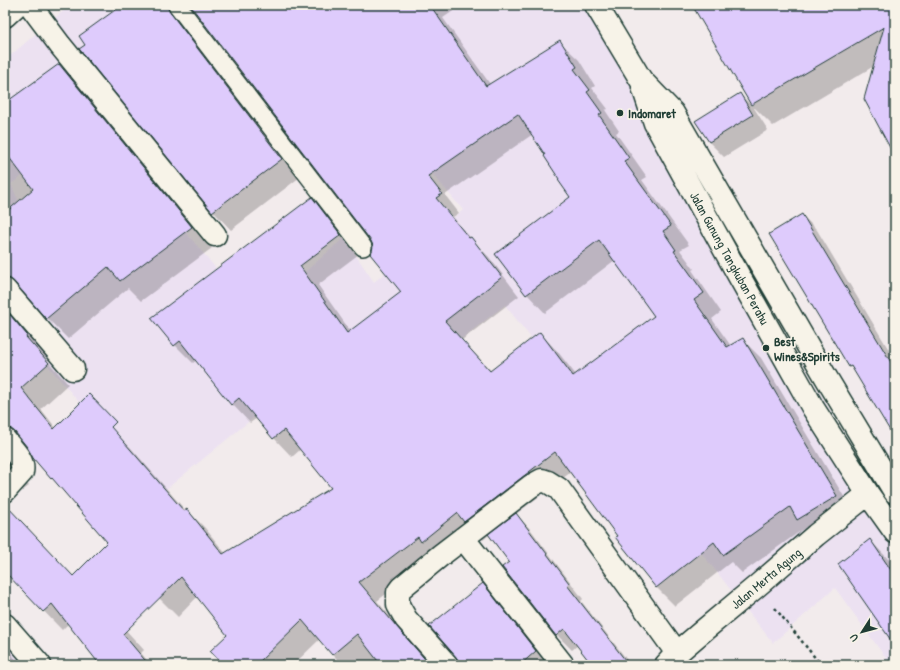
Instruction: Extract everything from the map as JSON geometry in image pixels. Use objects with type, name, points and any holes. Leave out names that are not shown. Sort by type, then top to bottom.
[{"type":"street","points":[[5,16],[17,5]]},
{"type":"street","points":[[30,5],[60,45],[215,235]]},
{"type":"street","name":"Jalan Gunung Tangkuban Perahu","points":[[596,5],[641,80],[655,123],[813,408],[868,494],[895,532]]},
{"type":"street","name":"Jalan Gunung Tangkuban Perahu","points":[[641,80],[673,113],[823,372],[895,492]]},
{"type":"street","points":[[5,290],[73,369]]},
{"type":"street","points":[[5,440],[18,456],[23,465],[22,472],[5,491]]},
{"type":"street","points":[[447,665],[406,619],[398,604],[398,592],[463,538],[531,486],[542,480],[559,489],[671,659]]},
{"type":"street","name":"Jalan Merta Agung","points":[[671,659],[816,535],[868,494]]},
{"type":"street","points":[[463,538],[563,665]]},
{"type":"street","points":[[5,625],[40,665]]},
{"type":"lane","points":[[177,5],[363,247]]},
{"type":"path","points":[[757,586],[821,665]]},
{"type":"shaded area","points":[[72,5],[154,5],[192,50],[11,184],[36,241],[126,161],[255,315],[344,238],[374,282],[463,210],[332,55],[298,5],[599,5],[701,192],[895,521],[895,665],[891,665],[835,588],[773,643],[505,305],[349,425],[307,374],[159,495],[5,316],[5,60]]},
{"type":"shaded area","points":[[5,619],[41,665],[5,665]]},
{"type":"building","points":[[122,5],[167,5],[169,11],[282,159],[212,212],[79,49],[85,45],[79,36]]},
{"type":"building","points":[[190,5],[430,5],[486,86],[560,40],[577,67],[574,69],[590,90],[587,92],[602,113],[599,115],[629,158],[624,161],[671,226],[663,231],[676,250],[674,251],[704,293],[694,300],[727,347],[743,338],[837,496],[797,520],[790,507],[723,555],[714,542],[656,588],[615,537],[617,536],[555,452],[464,522],[457,513],[421,542],[418,537],[359,582],[430,665],[381,665],[357,634],[332,655],[302,620],[256,665],[223,665],[210,651],[227,635],[181,577],[123,634],[149,665],[100,665],[52,604],[43,612],[5,572],[5,504],[73,576],[107,542],[33,458],[27,447],[15,432],[5,425],[5,309],[27,335],[26,337],[49,363],[21,388],[54,429],[89,394],[116,422],[111,427],[184,511],[187,509],[223,554],[331,488],[284,430],[273,439],[239,398],[231,405],[180,341],[174,346],[151,318],[312,197],[341,235],[300,266],[347,333],[401,292],[370,254],[373,246],[371,241]],"holes":[[[518,114],[545,155],[544,156],[559,179],[558,180],[570,197],[495,254],[526,295],[599,240],[654,316],[573,376],[540,332],[490,371],[445,321],[502,277],[471,237],[469,238],[436,198],[442,194],[428,176]]]},
{"type":"building","points":[[692,5],[895,5],[895,157],[864,99],[884,27],[751,105]]},
{"type":"building","points":[[59,64],[192,227],[120,281],[108,267],[46,319],[14,282],[9,278],[5,278],[5,213],[33,189],[5,152],[5,103]]},
{"type":"building","points":[[740,93],[753,115],[709,142],[695,121]]},
{"type":"building","points":[[802,214],[895,369],[895,439],[851,366],[849,367],[769,234]]},
{"type":"building","points":[[516,513],[569,583],[567,585],[629,665],[592,665],[564,629],[556,636],[502,567],[509,562],[488,534]]},
{"type":"building","points":[[870,539],[895,576],[895,646],[838,564]]},
{"type":"building","points":[[483,583],[536,651],[520,665],[459,665],[456,657],[429,626]]},
{"type":"place","name":"Indomaret","points":[[620,113]]},
{"type":"place","name":"Best Wines&Spirits","points":[[766,348]]}]
